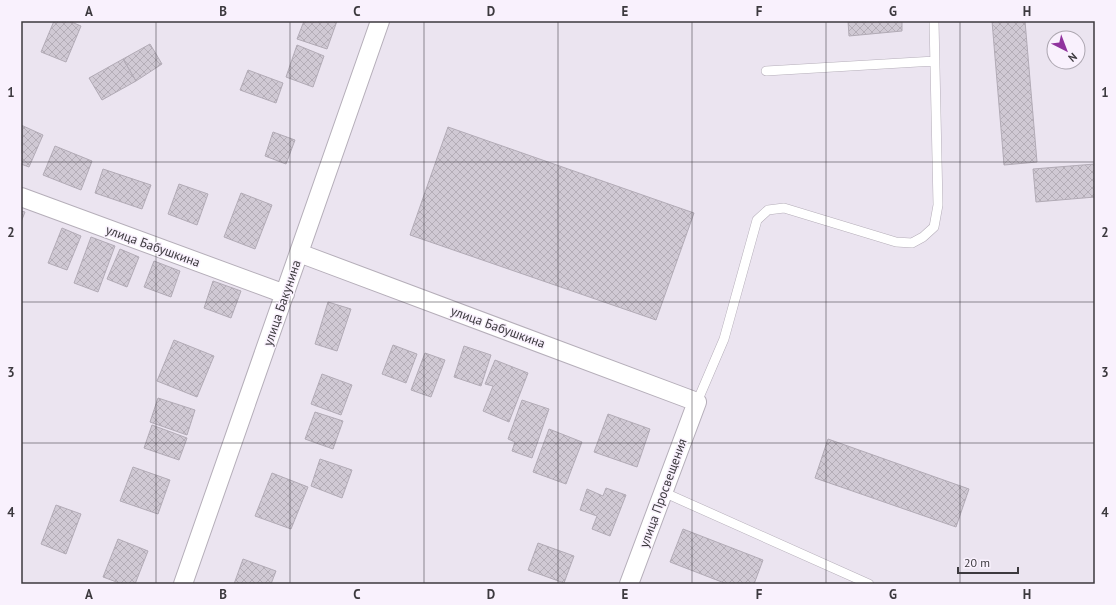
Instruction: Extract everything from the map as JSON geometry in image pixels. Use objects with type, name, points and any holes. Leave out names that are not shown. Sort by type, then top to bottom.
[{"type":"street","name":"улица Бакунина","points":[[184,584],[380,21]]},
{"type":"street","name":"улица Бабушкина","points":[[21,197],[285,294]]},
{"type":"street","name":"улица Бабушкина","points":[[299,253],[697,402]]},
{"type":"street","name":"улица Просвещения","points":[[629,584],[697,402]]},
{"type":"lane","points":[[697,402],[724,339],[757,220],[768,210],[784,208],[896,242],[912,243],[923,237],[934,227],[938,205],[934,21]]},
{"type":"lane","points":[[766,71],[935,61]]},
{"type":"lane","points":[[663,492],[869,584]]},
{"type":"building","points":[[54,21],[69,21],[81,26],[66,62],[41,52]]},
{"type":"building","points":[[304,21],[337,21],[327,49],[297,39]]},
{"type":"building","points":[[848,21],[902,21],[902,31],[849,36]]},
{"type":"building","points":[[992,21],[1025,21],[1037,162],[1004,165]]},
{"type":"building","points":[[150,44],[162,64],[136,81],[123,59]]},
{"type":"building","points":[[297,45],[324,56],[313,87],[286,77]]},
{"type":"building","points":[[123,59],[136,81],[102,100],[89,78]]},
{"type":"building","points":[[248,70],[283,83],[276,103],[240,90]]},
{"type":"building","points":[[21,125],[43,135],[29,167],[21,164]]},
{"type":"building","points":[[448,127],[694,213],[656,320],[410,235]]},
{"type":"building","points":[[273,132],[295,140],[286,164],[265,156]]},
{"type":"building","points":[[55,146],[92,161],[81,190],[43,175]]},
{"type":"building","points":[[1095,164],[1095,197],[1036,202],[1033,169]]},
{"type":"building","points":[[103,169],[151,185],[142,209],[95,193]]},
{"type":"building","points":[[179,184],[208,194],[197,225],[168,214]]},
{"type":"building","points":[[241,193],[272,205],[255,249],[224,237]]},
{"type":"building","points":[[21,211],[25,212],[21,222]]},
{"type":"building","points":[[62,228],[81,236],[67,270],[48,263]]},
{"type":"building","points":[[91,237],[115,246],[98,292],[74,283]]},
{"type":"building","points":[[120,249],[139,257],[127,287],[107,279]]},
{"type":"building","points":[[154,261],[180,271],[171,297],[144,287]]},
{"type":"building","points":[[213,281],[241,291],[231,318],[204,308]]},
{"type":"building","points":[[328,302],[351,309],[337,351],[315,344]]},
{"type":"building","points":[[174,340],[214,356],[197,397],[157,381]]},
{"type":"building","points":[[393,345],[417,354],[406,383],[382,374]]},
{"type":"building","points":[[464,346],[491,355],[481,386],[454,377]]},
{"type":"building","points":[[425,353],[445,360],[431,397],[411,390]]},
{"type":"building","points":[[495,360],[528,373],[509,422],[483,411],[493,386],[485,384]]},
{"type":"building","points":[[322,374],[352,385],[341,415],[311,404]]},
{"type":"building","points":[[158,398],[195,410],[187,435],[150,422]]},
{"type":"building","points":[[522,400],[549,409],[532,458],[512,451],[515,442],[508,439]]},
{"type":"building","points":[[315,412],[343,421],[333,449],[305,439]]},
{"type":"building","points":[[608,414],[650,429],[637,467],[594,452]]},
{"type":"building","points":[[152,425],[187,438],[179,460],[144,448]]},
{"type":"building","points":[[549,429],[582,442],[566,484],[533,472]]},
{"type":"building","points":[[828,439],[969,489],[956,527],[815,478]]},
{"type":"building","points":[[320,459],[352,470],[342,498],[311,486]]},
{"type":"building","points":[[133,467],[170,480],[158,514],[120,501]]},
{"type":"building","points":[[272,473],[308,487],[291,529],[255,516]]},
{"type":"building","points":[[606,488],[626,495],[610,536],[592,529],[597,516],[580,510],[587,489],[603,496]]},
{"type":"building","points":[[56,505],[81,514],[66,554],[41,544]]},
{"type":"building","points":[[683,529],[763,560],[754,584],[727,584],[670,562]]},
{"type":"building","points":[[118,539],[148,551],[135,584],[122,584],[103,577]]},
{"type":"building","points":[[538,543],[574,556],[564,583],[528,570]]},
{"type":"building","points":[[243,559],[276,571],[271,584],[234,584]]}]
